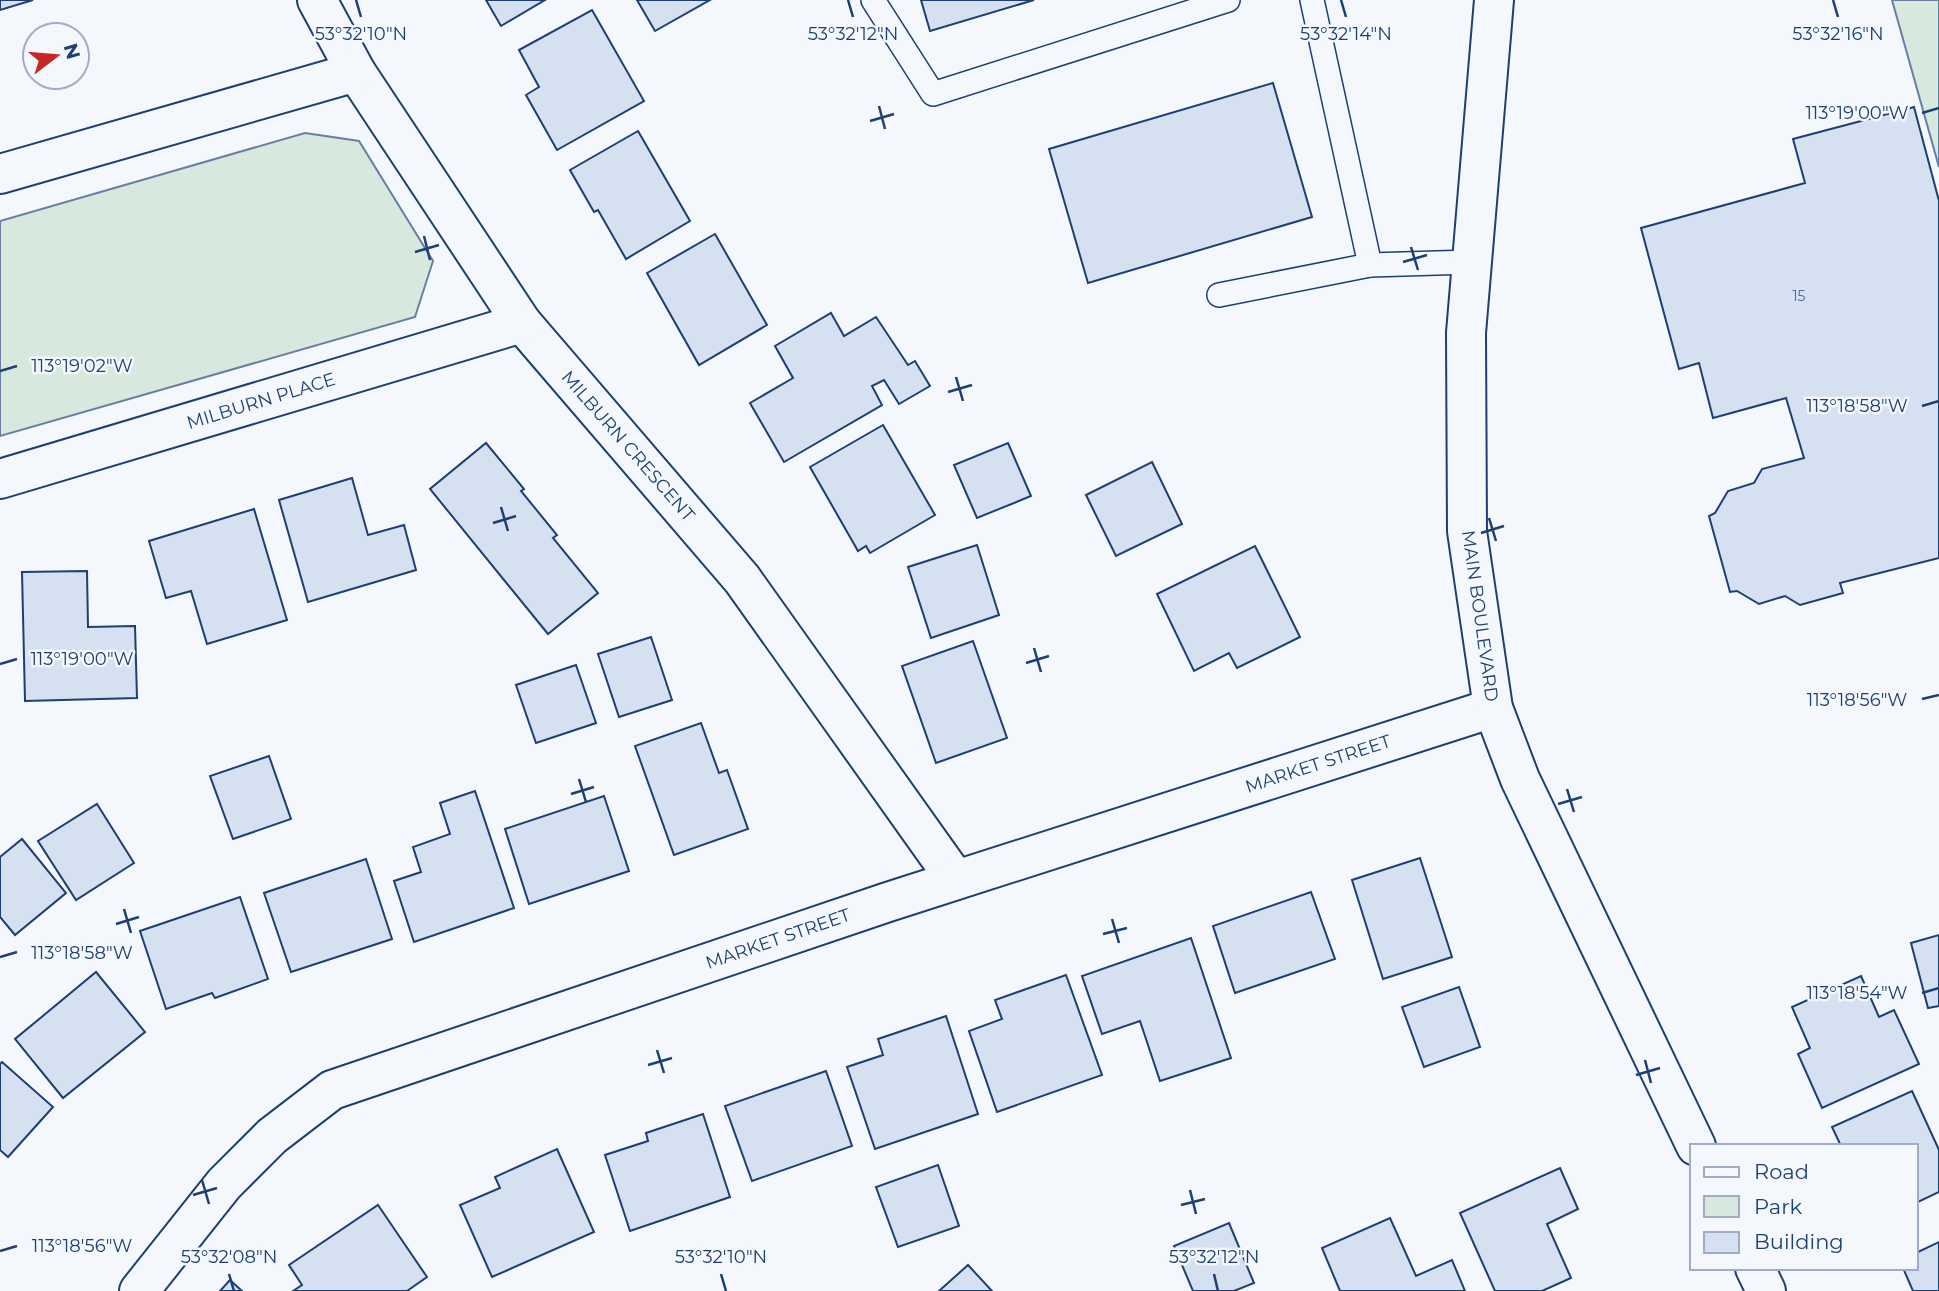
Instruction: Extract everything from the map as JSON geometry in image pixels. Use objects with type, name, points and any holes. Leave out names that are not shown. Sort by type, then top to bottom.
[{"type":"street","name":"MILBURN CRESCENT","points":[[317,0],[356,72],[522,323],[742,579],[956,880]]},
{"type":"street","name":"MAIN BOULEVARD","points":[[1494,0],[1466,333],[1467,531],[1493,708],[1520,779],[1695,1144]]},
{"type":"street","points":[[0,174],[356,72]]},
{"type":"street","name":"MILBURN PLACE","points":[[0,479],[522,323]]},
{"type":"street","name":"MARKET STREET","points":[[139,1291],[224,1184],[272,1136],[332,1090],[956,880],[1493,708]]},
{"type":"street","points":[[1756,1270],[1766,1291]]},
{"type":"lane","points":[[873,0],[933,94],[1228,0]]},
{"type":"lane","points":[[1312,0],[1370,265]]},
{"type":"lane","points":[[1220,295],[1370,265],[1471,262]]},
{"type":"green space","points":[[1892,0],[1939,0],[1939,167]]},
{"type":"green space","points":[[305,133],[359,141],[433,261],[415,317],[0,436],[0,221]]},
{"type":"building","points":[[0,0],[33,0],[0,10]]},
{"type":"building","points":[[486,0],[545,0],[501,26]]},
{"type":"building","points":[[637,0],[710,0],[655,31]]},
{"type":"building","points":[[921,0],[1034,0],[930,31]]},
{"type":"building","points":[[592,10],[644,101],[557,150],[526,95],[539,87],[519,50]]},
{"type":"building","points":[[1273,83],[1312,217],[1088,283],[1049,149]]},
{"type":"building","points":[[1914,107],[1939,201],[1939,558],[1840,583],[1843,593],[1800,605],[1785,596],[1759,604],[1737,591],[1730,592],[1709,516],[1715,513],[1728,491],[1754,483],[1762,469],[1804,458],[1786,398],[1713,418],[1699,363],[1679,369],[1641,228],[1805,183],[1793,139]]},
{"type":"building","points":[[638,131],[690,221],[626,259],[598,210],[594,212],[570,170]]},
{"type":"building","points":[[715,234],[767,325],[699,365],[647,273]]},
{"type":"building","points":[[831,313],[844,336],[876,317],[908,365],[915,361],[930,386],[899,404],[884,380],[872,386],[882,405],[784,462],[750,403],[793,378],[775,346]]},
{"type":"building","points":[[883,425],[935,515],[870,553],[866,546],[858,551],[810,467]]},
{"type":"building","points":[[486,443],[557,535],[553,538],[598,593],[548,634],[430,489]]},
{"type":"building","points":[[1008,443],[1031,496],[977,518],[954,465]]},
{"type":"building","points":[[1152,462],[1182,524],[1116,556],[1086,495]]},
{"type":"building","points":[[352,478],[368,535],[404,525],[416,570],[308,602],[279,500]]},
{"type":"building","points":[[254,509],[287,620],[207,644],[191,591],[166,598],[149,541]]},
{"type":"building","points":[[977,545],[999,615],[931,638],[908,567]]},
{"type":"building","points":[[1255,546],[1300,637],[1237,668],[1229,653],[1194,671],[1157,594]]},
{"type":"building","points":[[87,571],[88,627],[135,626],[137,698],[25,701],[22,572]]},
{"type":"building","points":[[651,637],[672,700],[619,717],[598,654]]},
{"type":"building","points":[[973,641],[1007,738],[936,763],[902,666]]},
{"type":"building","points":[[576,665],[596,723],[536,743],[516,685]]},
{"type":"building","points":[[701,723],[719,773],[727,770],[748,829],[674,855],[635,746]]},
{"type":"building","points":[[269,756],[291,819],[233,839],[210,776]]},
{"type":"building","points":[[475,791],[514,908],[414,942],[394,881],[421,872],[413,847],[450,834],[440,803]]},
{"type":"building","points":[[604,796],[629,871],[529,904],[505,829]]},
{"type":"building","points":[[97,804],[134,863],[76,900],[38,841]]},
{"type":"building","points":[[22,839],[66,893],[15,935],[0,917],[0,857]]},
{"type":"building","points":[[1420,858],[1452,957],[1383,979],[1352,880]]},
{"type":"building","points":[[366,859],[392,939],[291,972],[264,893]]},
{"type":"building","points":[[1311,892],[1335,959],[1235,993],[1213,926]]},
{"type":"building","points":[[240,897],[268,979],[215,998],[212,993],[166,1009],[140,931]]},
{"type":"building","points":[[1939,935],[1939,1006],[1928,1008],[1911,943]]},
{"type":"building","points":[[1191,938],[1231,1058],[1160,1081],[1140,1021],[1102,1034],[1082,976]]},
{"type":"building","points":[[96,972],[145,1032],[63,1098],[15,1039]]},
{"type":"building","points":[[1066,975],[1102,1075],[997,1112],[969,1031],[1002,1019],[995,1000]]},
{"type":"building","points":[[1861,976],[1879,1017],[1894,1010],[1919,1064],[1822,1108],[1798,1054],[1810,1048],[1792,1007]]},
{"type":"building","points":[[1459,987],[1480,1047],[1424,1067],[1402,1007]]},
{"type":"building","points":[[946,1016],[978,1114],[875,1149],[847,1067],[883,1055],[878,1039]]},
{"type":"building","points":[[2,1062],[53,1107],[8,1157],[0,1150]]},
{"type":"building","points":[[826,1071],[852,1146],[752,1181],[725,1106]]},
{"type":"building","points":[[1912,1091],[1939,1150],[1939,1192],[1918,1202],[1918,1144],[1840,1144],[1832,1127]]},
{"type":"building","points":[[703,1114],[730,1197],[630,1231],[605,1155],[648,1141],[646,1133]]},
{"type":"building","points":[[557,1149],[594,1232],[492,1277],[460,1205],[500,1188],[495,1177]]},
{"type":"building","points":[[938,1165],[959,1226],[898,1247],[876,1187]]},
{"type":"building","points":[[1560,1168],[1578,1209],[1547,1224],[1571,1278],[1542,1291],[1495,1291],[1460,1213]]},
{"type":"building","points":[[378,1205],[427,1277],[407,1291],[293,1291],[302,1285],[289,1265]]},
{"type":"building","points":[[1390,1218],[1416,1276],[1452,1260],[1465,1291],[1340,1291],[1322,1248]]},
{"type":"building","points":[[1229,1223],[1254,1283],[1234,1291],[1193,1291],[1174,1246]]},
{"type":"building","points":[[1939,1242],[1939,1291],[1913,1291],[1904,1270],[1918,1270],[1918,1252]]},
{"type":"building","points":[[968,1265],[992,1291],[939,1291]]},
{"type":"building","points":[[230,1280],[242,1291],[220,1291]]}]
